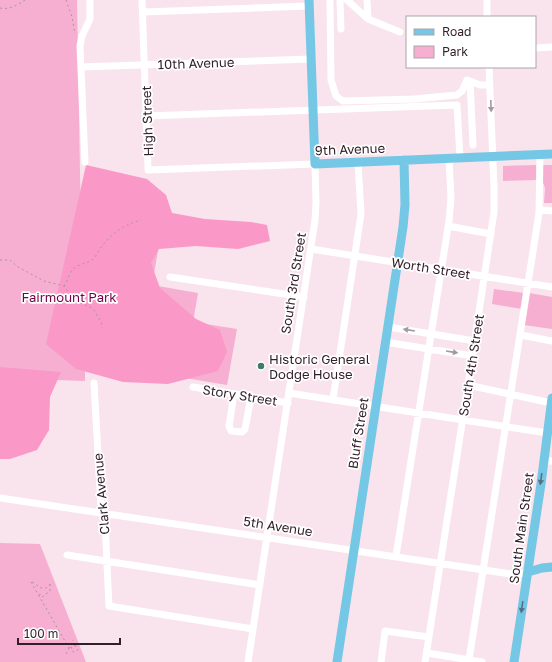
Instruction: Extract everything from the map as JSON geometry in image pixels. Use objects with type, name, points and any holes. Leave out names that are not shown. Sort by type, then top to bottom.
[{"type":"main road","name":"South 3rd Street","points":[[309,3],[314,164]]},
{"type":"main road","name":"9th Avenue","points":[[314,164],[552,154]]},
{"type":"main road","name":"Bluff Street","points":[[337,662],[398,262],[404,216],[404,160]]},
{"type":"main road","name":"South Main Street","points":[[514,662],[528,572],[548,461],[547,433],[552,401]]},
{"type":"main road","name":"5th Avenue","points":[[528,572],[552,567]]},
{"type":"street","points":[[85,162],[80,46],[82,36],[90,19],[90,0]]},
{"type":"street","name":"High Street","points":[[142,0],[148,170]]},
{"type":"street","points":[[330,0],[331,80],[336,96],[343,101],[414,100],[457,95],[462,91],[467,80],[480,85],[490,85]]},
{"type":"street","points":[[340,0],[341,29]]},
{"type":"street","points":[[346,0],[368,19],[400,32]]},
{"type":"street","points":[[367,0],[368,19]]},
{"type":"street","points":[[487,0],[487,16]]},
{"type":"street","points":[[143,12],[309,3]]},
{"type":"street","points":[[536,48],[552,47]]},
{"type":"street","name":"10th Avenue","points":[[81,67],[311,59]]},
{"type":"street","name":"South 4th Street","points":[[425,662],[491,234],[494,199],[489,68]]},
{"type":"street","points":[[470,81],[473,145]]},
{"type":"street","points":[[146,116],[457,105],[460,158]]},
{"type":"street","points":[[469,660],[540,210],[540,155]]},
{"type":"street","points":[[396,556],[448,226],[451,198],[449,158]]},
{"type":"street","points":[[332,399],[361,214],[358,162]]},
{"type":"street","name":"9th Avenue","points":[[148,170],[314,164]]},
{"type":"street","name":"South 3rd Street","points":[[248,662],[311,249],[316,203],[314,164]]},
{"type":"street","points":[[540,210],[552,211]]},
{"type":"street","points":[[448,226],[491,234]]},
{"type":"street","name":"Worth Street","points":[[311,249],[552,287]]},
{"type":"street","points":[[170,277],[304,297]]},
{"type":"street","points":[[388,327],[475,341]]},
{"type":"street","points":[[521,335],[552,341]]},
{"type":"street","points":[[385,342],[473,356]]},
{"type":"street","name":"Clark Avenue","points":[[94,383],[101,508],[105,522],[109,606],[253,629]]},
{"type":"street","points":[[468,385],[511,395],[552,401]]},
{"type":"street","name":"Story Street","points":[[193,387],[288,403]]},
{"type":"street","name":"Story Street","points":[[289,392],[547,433]]},
{"type":"street","points":[[234,394],[229,426],[231,431],[242,432],[246,429],[251,397]]},
{"type":"street","name":"5th Avenue","points":[[0,498],[511,574],[528,572]]},
{"type":"street","points":[[67,555],[260,585]]},
{"type":"street","points":[[381,662],[385,631],[429,637]]},
{"type":"street","points":[[427,653],[482,662]]},
{"type":"path","points":[[0,8],[7,9],[14,7],[25,0]]},
{"type":"path","points":[[66,0],[72,17],[74,31],[80,46]]},
{"type":"path","points":[[64,286],[71,271],[75,267],[92,260],[104,244],[115,233],[128,224],[141,220]]},
{"type":"path","points":[[0,260],[10,260],[21,269],[44,281],[64,286],[74,300],[94,310],[101,322],[102,328]]},
{"type":"path","points":[[39,595],[40,594],[42,597],[50,591],[49,584],[46,588],[41,588],[31,582],[70,648]]},
{"type":"path","points":[[66,654],[73,640]]},
{"type":"green space","name":"Fairmount Park","points":[[0,0],[77,0],[81,229],[160,239],[152,285],[198,293],[193,322],[237,329],[227,385],[95,363],[85,363],[85,381],[0,378]]},
{"type":"green space","points":[[86,165],[147,179],[166,195],[172,213],[205,219],[251,222],[267,225],[270,241],[238,249],[196,246],[159,249],[151,263],[160,288],[196,319],[220,330],[227,352],[218,371],[168,384],[123,382],[76,369],[46,344]]},
{"type":"green space","points":[[536,165],[537,180],[503,181],[503,166]]},
{"type":"green space","points":[[541,165],[552,165],[552,203],[544,203],[545,188],[541,177]]},
{"type":"green space","points":[[494,289],[524,293],[522,309],[492,304]]},
{"type":"green space","points":[[529,293],[552,297],[552,329],[524,325]]},
{"type":"green space","points":[[0,367],[61,372],[50,397],[49,430],[37,450],[10,459],[0,459]]},
{"type":"green space","points":[[0,543],[40,544],[86,662],[0,662]]},
{"type":"place","name":"Historic General Dodge House","points":[[261,366]]}]
